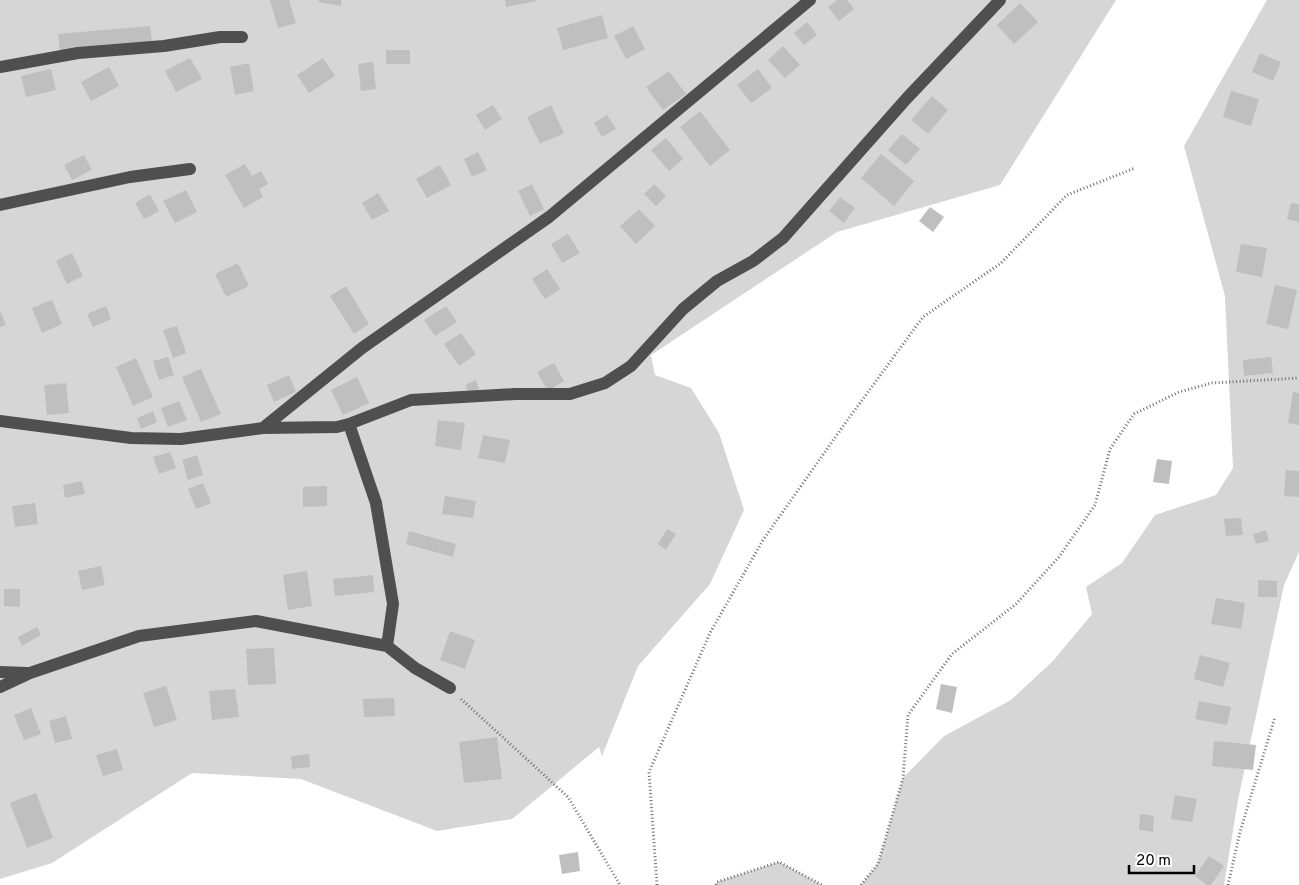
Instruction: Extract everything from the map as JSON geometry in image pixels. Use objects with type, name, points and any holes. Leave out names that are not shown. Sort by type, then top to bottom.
[{"type":"lane","points":[[263,428],[362,348],[549,217],[810,0]]},
{"type":"lane","points":[[0,421],[131,438],[181,438],[263,428],[337,428],[411,400],[515,394],[570,394],[605,384],[632,366],[683,309],[717,281],[753,261],[783,238],[907,98],[1000,0]]},
{"type":"lane","points":[[0,67],[78,53],[164,46],[220,37],[242,37]]},
{"type":"lane","points":[[0,205],[130,177],[190,169]]},
{"type":"lane","points":[[348,424],[376,502],[393,604],[387,646]]},
{"type":"lane","points":[[0,687],[30,673],[139,636],[256,621],[387,646],[415,668],[450,688]]},
{"type":"lane","points":[[0,672],[30,673]]},
{"type":"path","points":[[657,885],[649,772],[710,634],[763,540],[846,422],[924,317],[1000,263],[1068,195],[1135,168]]},
{"type":"path","points":[[861,885],[878,864],[903,778],[908,715],[952,654],[1016,604],[1059,558],[1094,505],[1110,449],[1134,414],[1179,392],[1212,383],[1299,378]]},
{"type":"path","points":[[450,688],[568,797],[620,885]]},
{"type":"path","points":[[1228,885],[1240,832],[1275,718]]},
{"type":"path","points":[[716,885],[718,882],[779,862],[822,885]]},
{"type":"shaded area","points":[[0,0],[1116,0],[1000,185],[837,232],[651,355],[655,375],[691,388],[719,433],[744,510],[710,584],[638,666],[602,756],[599,747],[512,819],[437,831],[301,779],[192,773],[52,863],[0,879]]},
{"type":"shaded area","points":[[1267,0],[1299,0],[1299,552],[1284,585],[1238,800],[1224,885],[861,885],[878,864],[903,778],[944,736],[1011,700],[1053,661],[1092,614],[1086,587],[1122,563],[1155,515],[1216,495],[1233,468],[1225,296],[1184,146]]},
{"type":"shaded area","points":[[779,862],[822,885],[716,885],[717,882]]},
{"type":"building","points":[[270,0],[289,0],[296,23],[278,28]]},
{"type":"building","points":[[319,0],[341,0],[341,6],[318,2]]},
{"type":"building","points":[[505,0],[537,0],[537,1],[506,7]]},
{"type":"building","points":[[837,0],[847,0],[854,9],[839,21],[828,7]]},
{"type":"building","points":[[1020,3],[1038,22],[1014,44],[997,25]]},
{"type":"building","points":[[602,15],[608,38],[563,50],[557,28]]},
{"type":"building","points":[[807,22],[817,35],[804,45],[794,33]]},
{"type":"building","points":[[150,26],[152,42],[60,51],[58,34]]},
{"type":"building","points":[[633,26],[645,49],[626,59],[614,36]]},
{"type":"building","points":[[783,46],[800,65],[785,78],[768,60]]},
{"type":"building","points":[[386,50],[410,50],[410,64],[386,64]]},
{"type":"building","points":[[1260,53],[1281,62],[1273,81],[1252,72]]},
{"type":"building","points":[[190,58],[202,79],[176,92],[165,71]]},
{"type":"building","points":[[323,58],[335,76],[309,93],[297,75]]},
{"type":"building","points":[[373,62],[376,89],[361,91],[358,64]]},
{"type":"building","points":[[249,63],[254,91],[235,95],[230,67]]},
{"type":"building","points":[[109,67],[119,86],[91,101],[81,82]]},
{"type":"building","points":[[51,69],[56,90],[26,97],[21,76]]},
{"type":"building","points":[[758,69],[772,88],[751,103],[737,85]]},
{"type":"building","points":[[669,71],[686,94],[663,110],[646,87]]},
{"type":"building","points":[[1231,91],[1259,99],[1251,126],[1223,117]]},
{"type":"building","points":[[932,96],[948,110],[928,134],[911,120]]},
{"type":"building","points":[[493,105],[502,119],[485,130],[476,115]]},
{"type":"building","points":[[551,105],[564,133],[540,144],[527,117]]},
{"type":"building","points":[[700,111],[730,150],[710,166],[680,127]]},
{"type":"building","points":[[607,115],[616,129],[602,137],[594,123]]},
{"type":"building","points":[[902,134],[920,149],[906,165],[888,150]]},
{"type":"building","points":[[666,138],[683,159],[669,171],[651,150]]},
{"type":"building","points":[[478,152],[487,170],[472,177],[464,159]]},
{"type":"building","points":[[881,154],[914,181],[894,206],[861,178]]},
{"type":"building","points":[[84,155],[92,170],[72,180],[64,165]]},
{"type":"building","points":[[245,164],[252,176],[261,171],[268,184],[259,189],[263,197],[244,208],[225,175]]},
{"type":"building","points":[[440,165],[451,185],[427,198],[416,179]]},
{"type":"building","points":[[532,184],[544,209],[530,216],[518,191]]},
{"type":"building","points":[[654,184],[666,196],[656,206],[644,194]]},
{"type":"building","points":[[186,190],[197,212],[175,223],[163,201]]},
{"type":"building","points":[[378,193],[389,211],[372,220],[362,203]]},
{"type":"building","points":[[150,194],[159,211],[144,219],[135,203]]},
{"type":"building","points":[[840,197],[855,208],[844,223],[829,211]]},
{"type":"building","points":[[1291,203],[1299,204],[1299,222],[1287,219]]},
{"type":"building","points":[[930,207],[944,217],[933,232],[919,221]]},
{"type":"building","points":[[639,209],[655,226],[636,244],[620,226]]},
{"type":"building","points":[[568,234],[580,253],[562,263],[551,244]]},
{"type":"building","points":[[1241,244],[1267,248],[1262,277],[1236,272]]},
{"type":"building","points":[[72,253],[83,276],[67,284],[56,261]]},
{"type":"building","points":[[238,263],[249,286],[226,297],[215,274]]},
{"type":"building","points":[[547,269],[560,289],[545,299],[532,279]]},
{"type":"building","points":[[1275,285],[1297,290],[1288,329],[1266,324]]},
{"type":"building","points":[[346,286],[369,324],[354,334],[330,296]]},
{"type":"building","points":[[52,300],[62,324],[42,333],[32,308]]},
{"type":"building","points":[[106,306],[111,319],[93,327],[87,314]]},
{"type":"building","points":[[446,306],[457,322],[435,336],[424,320]]},
{"type":"building","points":[[0,311],[6,325],[0,327]]},
{"type":"building","points":[[177,326],[186,353],[173,358],[163,330]]},
{"type":"building","points":[[461,333],[476,354],[459,366],[444,344]]},
{"type":"building","points":[[168,357],[174,375],[159,380],[153,361]]},
{"type":"building","points":[[1271,357],[1273,373],[1244,376],[1243,360]]},
{"type":"building","points":[[136,358],[153,397],[133,406],[116,367]]},
{"type":"building","points":[[554,363],[564,381],[548,391],[537,372]]},
{"type":"building","points":[[201,369],[221,414],[201,422],[182,377]]},
{"type":"building","points":[[289,375],[296,392],[274,402],[267,385]]},
{"type":"building","points":[[357,377],[369,403],[343,415],[331,390]]},
{"type":"building","points":[[476,380],[479,389],[469,394],[465,385]]},
{"type":"building","points":[[66,383],[69,413],[47,415],[44,385]]},
{"type":"building","points":[[1293,392],[1299,393],[1299,425],[1288,423]]},
{"type":"building","points":[[179,401],[187,420],[168,427],[161,408]]},
{"type":"building","points":[[153,411],[157,422],[141,429],[137,418]]},
{"type":"building","points":[[438,420],[465,423],[461,450],[435,446]]},
{"type":"building","points":[[483,435],[510,440],[505,463],[478,458]]},
{"type":"building","points":[[170,452],[176,468],[159,474],[153,457]]},
{"type":"building","points":[[197,455],[203,475],[188,480],[182,460]]},
{"type":"building","points":[[1157,459],[1172,461],[1169,484],[1153,482]]},
{"type":"building","points":[[1286,470],[1299,471],[1299,497],[1284,496]]},
{"type":"building","points":[[82,481],[85,494],[65,498],[63,485]]},
{"type":"building","points":[[203,483],[211,503],[196,509],[188,489]]},
{"type":"building","points":[[327,486],[327,506],[303,507],[303,487]]},
{"type":"building","points":[[445,496],[476,501],[473,518],[442,514]]},
{"type":"building","points":[[35,503],[38,524],[15,527],[12,506]]},
{"type":"building","points":[[1241,518],[1243,535],[1226,536],[1224,519]]},
{"type":"building","points":[[667,529],[676,534],[666,550],[658,544]]},
{"type":"building","points":[[1266,530],[1269,541],[1256,544],[1253,534]]},
{"type":"building","points":[[409,531],[456,544],[453,557],[406,544]]},
{"type":"building","points":[[101,566],[105,585],[82,590],[78,571]]},
{"type":"building","points":[[307,571],[312,606],[288,610],[283,575]]},
{"type":"building","points":[[373,575],[374,592],[335,596],[333,579]]},
{"type":"building","points":[[1258,580],[1277,581],[1277,597],[1258,597]]},
{"type":"building","points":[[4,589],[20,589],[20,607],[4,606]]},
{"type":"building","points":[[1216,598],[1245,603],[1241,629],[1211,624]]},
{"type":"building","points":[[37,627],[41,635],[22,646],[18,637]]},
{"type":"building","points":[[450,631],[475,640],[465,669],[440,660]]},
{"type":"building","points":[[274,648],[276,684],[248,685],[246,649]]},
{"type":"building","points":[[1200,655],[1230,663],[1223,687],[1194,679]]},
{"type":"building","points":[[941,684],[957,687],[952,713],[936,709]]},
{"type":"building","points":[[166,686],[177,720],[154,727],[143,693]]},
{"type":"building","points":[[235,689],[239,717],[212,720],[209,691]]},
{"type":"building","points":[[394,698],[395,716],[364,717],[363,699]]},
{"type":"building","points":[[1199,701],[1231,707],[1227,725],[1195,719]]},
{"type":"building","points":[[31,708],[41,734],[24,740],[14,715]]},
{"type":"building","points":[[66,716],[72,739],[55,743],[49,721]]},
{"type":"building","points":[[497,737],[502,779],[464,783],[459,742]]},
{"type":"building","points":[[1214,741],[1256,745],[1253,770],[1212,766]]},
{"type":"building","points":[[117,749],[123,770],[103,776],[96,755]]},
{"type":"building","points":[[309,754],[310,767],[292,769],[291,756]]},
{"type":"building","points":[[36,793],[53,838],[27,848],[10,803]]},
{"type":"building","points":[[1175,795],[1197,799],[1192,822],[1171,819]]},
{"type":"building","points":[[1140,814],[1154,816],[1153,832],[1139,830]]},
{"type":"building","points":[[578,852],[580,871],[562,874],[559,855]]},
{"type":"building","points":[[1209,856],[1224,866],[1211,885],[1207,885],[1195,876]]}]
